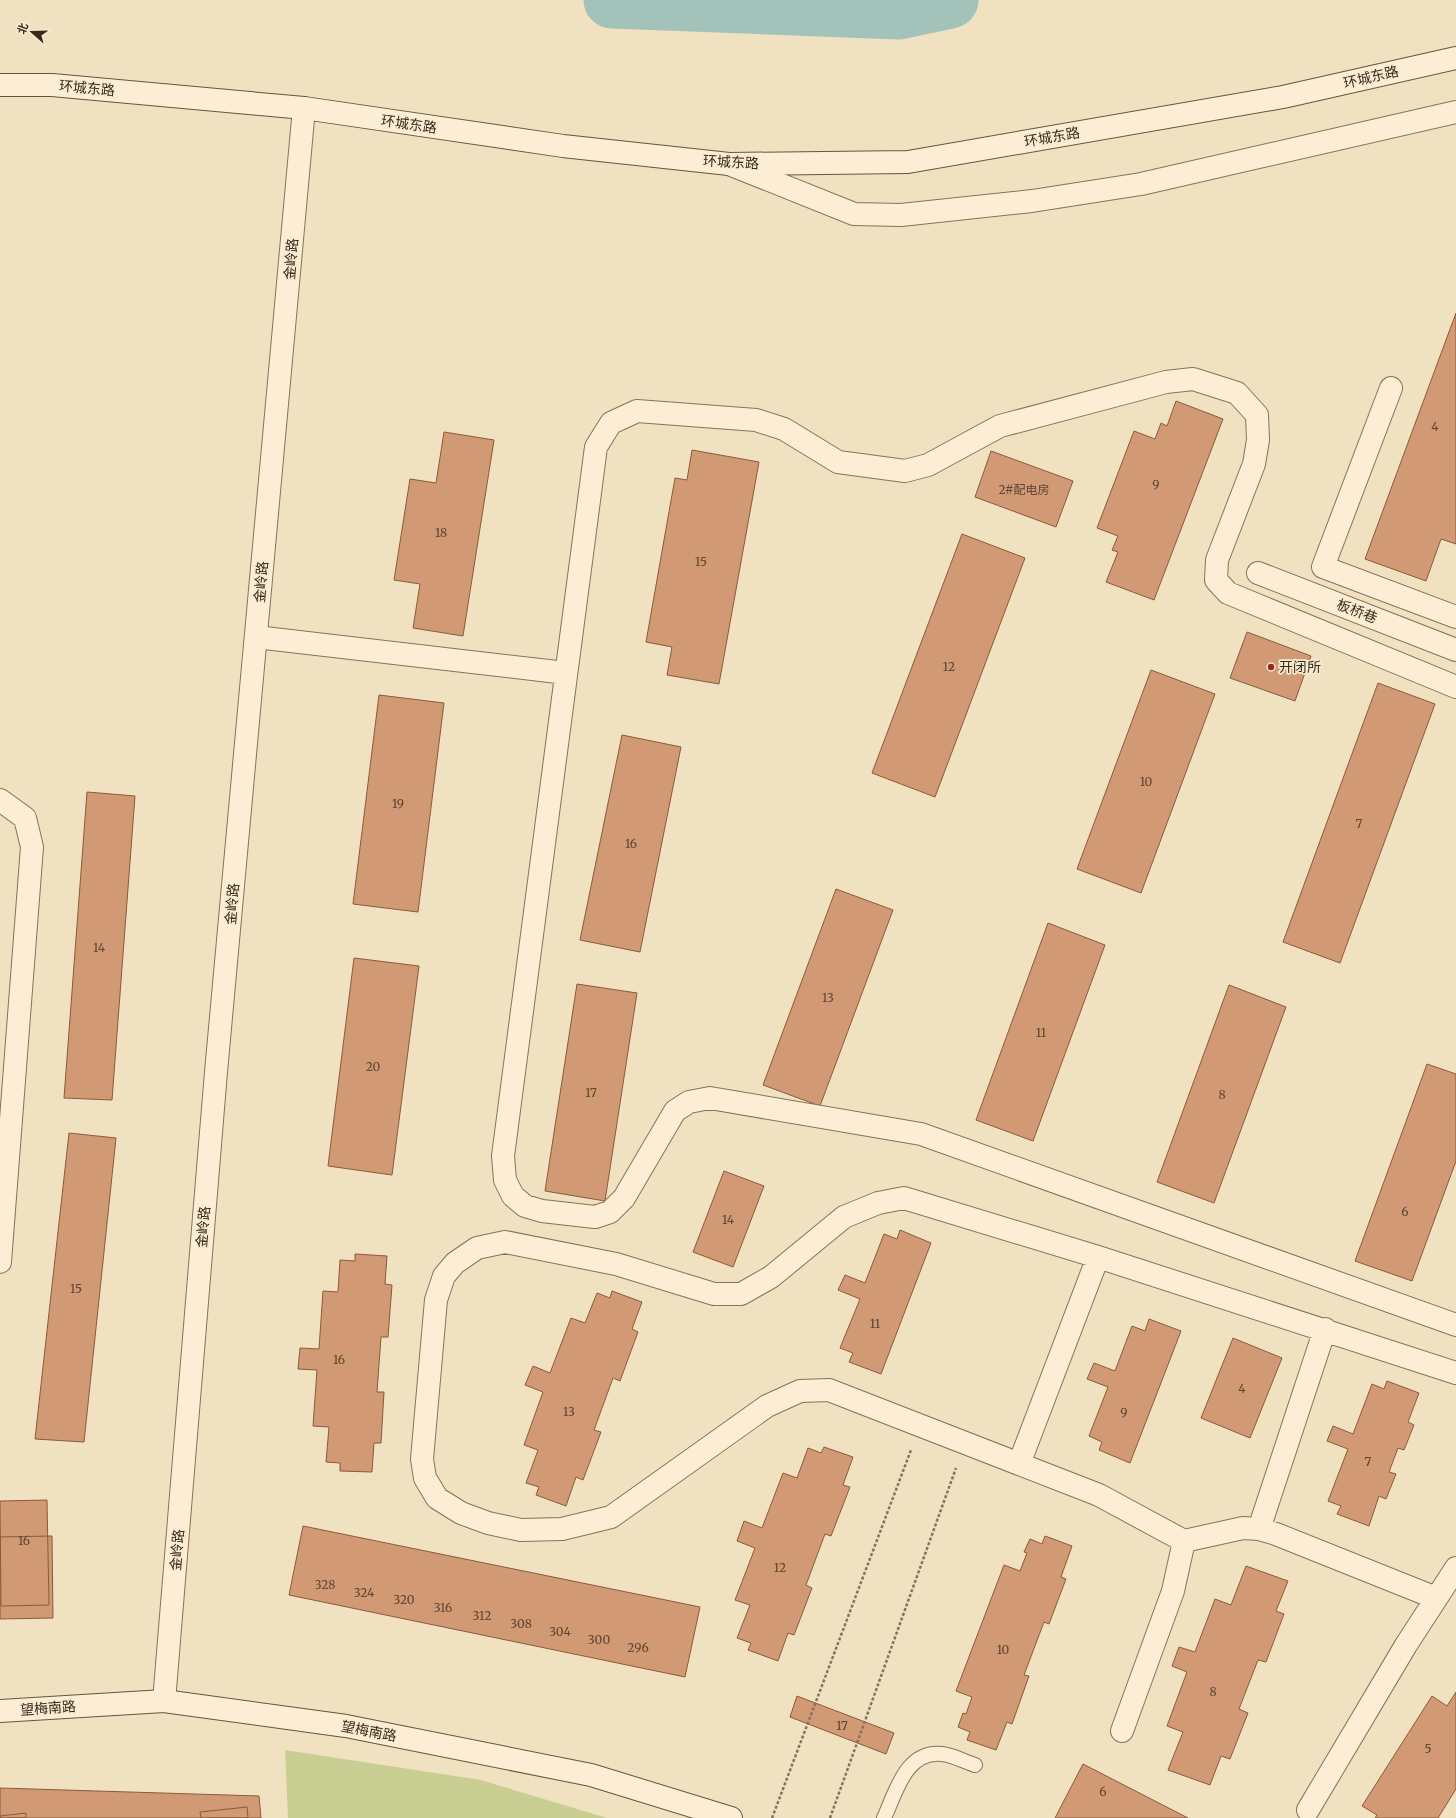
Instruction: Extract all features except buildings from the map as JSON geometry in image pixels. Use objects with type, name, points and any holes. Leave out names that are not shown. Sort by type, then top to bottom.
[{"type":"street","name":"环城东路","points":[[0,85],[52,85],[304,108],[563,146],[729,164],[908,162],[1283,97],[1456,58]]},
{"type":"street","name":"金岭路","points":[[164,1701],[216,1072],[304,108]]},
{"type":"street","points":[[729,164],[854,214],[900,215],[1032,201],[1142,184],[1456,112]]},
{"type":"street","points":[[1456,687],[1228,593],[1216,580],[1217,560],[1254,464],[1258,440],[1257,415],[1237,393],[1193,379],[1166,382],[1000,426],[928,465],[904,471],[838,462],[784,429],[756,420],[638,411],[611,423],[596,448],[503,1156],[505,1180],[513,1196],[525,1206],[542,1212],[595,1217],[610,1212],[624,1198],[676,1111],[689,1102],[710,1098],[921,1134],[1456,1325]]},
{"type":"street","points":[[1391,388],[1323,567],[1456,617]]},
{"type":"street","name":"板桥巷","points":[[1258,573],[1456,650]]},
{"type":"street","points":[[256,637],[566,673]]},
{"type":"street","points":[[0,800],[25,818],[32,847],[0,1262]]},
{"type":"street","points":[[1436,1598],[1259,1529],[1243,1528],[1184,1541],[1099,1495],[828,1390],[800,1391],[767,1406],[611,1517],[562,1529],[521,1530],[488,1523],[460,1514],[437,1498],[425,1478],[422,1459],[436,1300],[444,1276],[455,1263],[477,1248],[505,1242],[616,1264],[714,1294],[741,1294],[772,1277],[844,1217],[878,1203],[904,1198],[1098,1257],[1325,1329],[1456,1373]]},
{"type":"street","points":[[1019,1464],[1098,1257]]},
{"type":"street","points":[[1259,1529],[1325,1329]]},
{"type":"street","points":[[1122,1731],[1173,1591],[1184,1541]]},
{"type":"street","points":[[1308,1810],[1436,1598],[1456,1568]]},
{"type":"street","name":"望梅南路","points":[[0,1711],[164,1701],[346,1726],[591,1775],[731,1818]]},
{"type":"lane","points":[[884,1818],[905,1772],[919,1757],[942,1754],[975,1765]]},
{"type":"path","points":[[772,1818],[920,1426]]},
{"type":"path","points":[[830,1818],[965,1443]]},
{"type":"green space","points":[[285,1750],[481,1780],[607,1818],[288,1818]]},
{"type":"waterway","points":[[612,0],[898,11],[950,0]]},
{"type":"place","name":"开闭所","points":[[1271,667]]}]
